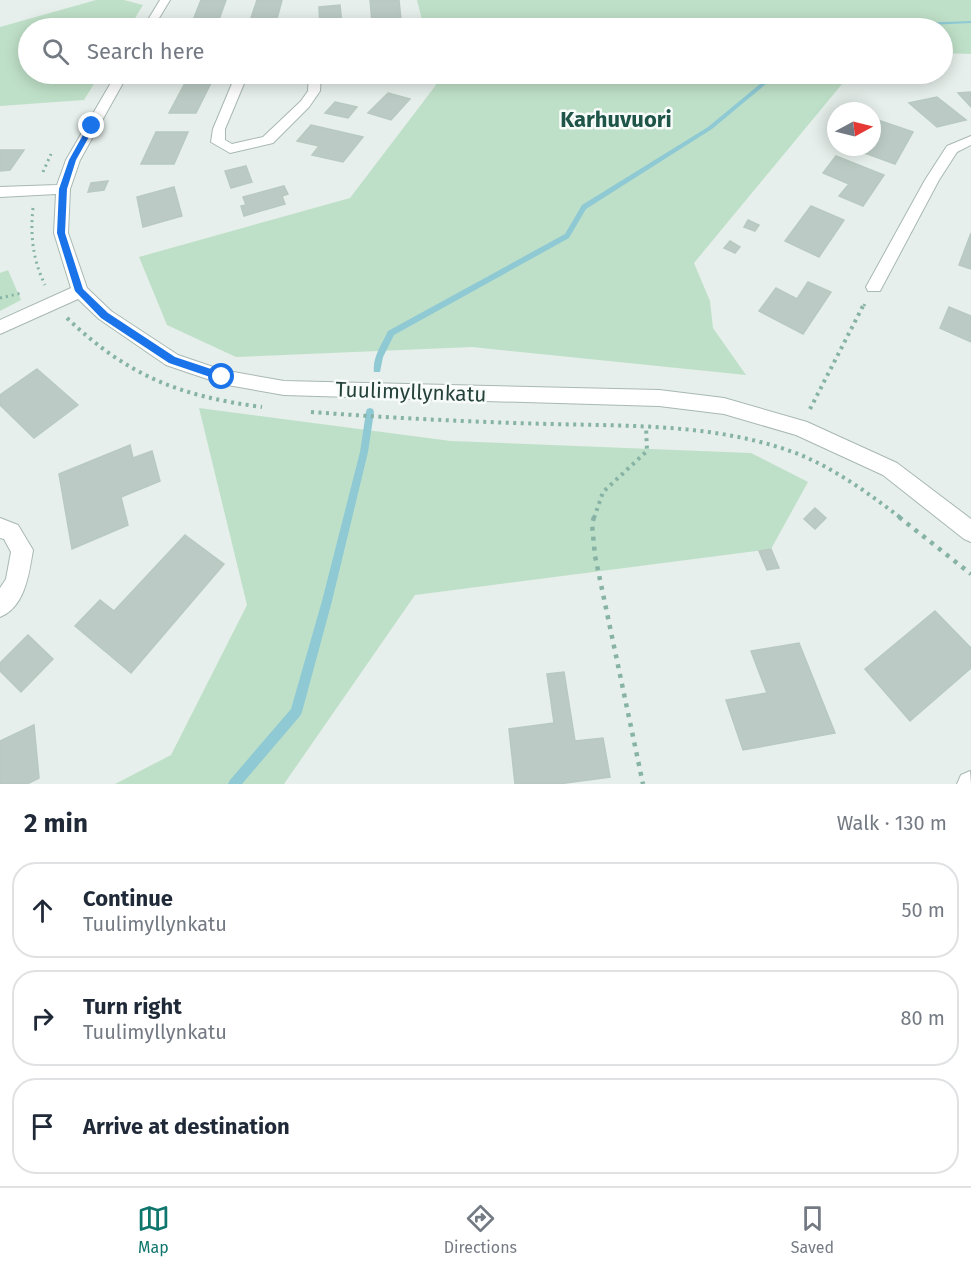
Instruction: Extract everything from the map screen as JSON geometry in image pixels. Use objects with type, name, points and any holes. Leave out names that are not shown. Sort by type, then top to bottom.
[{"type":"street","points":[[154,18],[165,0]]},
{"type":"street","name":"Tuulimyllynkatu","points":[[116,84],[73,160],[63,189],[61,233],[80,291],[105,315],[172,360],[222,377],[284,388],[659,399],[724,406],[800,428],[890,469],[971,532]]},
{"type":"street","points":[[238,84],[219,129],[218,142],[230,149],[268,140],[284,126],[315,91],[315,84]]},
{"type":"street","points":[[874,287],[932,180],[952,149],[971,140]]},
{"type":"street","points":[[0,192],[63,189]]},
{"type":"street","points":[[0,327],[80,291]]},
{"type":"street","points":[[0,528],[11,532],[22,550],[16,584],[0,606]]},
{"type":"path","points":[[800,428],[874,287]]},
{"type":"path","points":[[643,784],[595,556],[592,524],[603,492],[647,452],[646,427]]},
{"type":"green space","points":[[96,0],[124,0],[143,5],[135,18],[32,18]]},
{"type":"green space","points":[[417,0],[971,0],[971,54],[953,53],[953,18],[422,18]]},
{"type":"green space","points":[[18,22],[18,84],[94,84],[84,100],[0,106],[0,27]]},
{"type":"green space","points":[[436,84],[842,84],[694,263],[710,301],[713,328],[746,375],[472,347],[236,357],[167,325],[139,257],[350,198]]},
{"type":"green space","points":[[8,270],[21,300],[0,311],[0,273]]},
{"type":"green space","points":[[199,408],[451,441],[751,453],[808,482],[771,549],[415,595],[284,784],[115,784],[171,755],[247,605]]},
{"type":"building","points":[[201,0],[226,0],[220,18],[194,18]]},
{"type":"building","points":[[257,0],[282,0],[277,18],[251,18]]},
{"type":"building","points":[[370,0],[399,0],[401,18],[372,18]]},
{"type":"building","points":[[340,5],[341,18],[320,18],[319,7]]},
{"type":"building","points":[[184,84],[210,84],[196,113],[169,113]]},
{"type":"building","points":[[971,92],[971,107],[958,93]]},
{"type":"building","points":[[388,93],[410,99],[391,120],[368,113]]},
{"type":"building","points":[[937,97],[966,120],[937,127],[909,103]]},
{"type":"building","points":[[335,102],[357,107],[348,118],[325,113]]},
{"type":"building","points":[[881,121],[913,132],[895,164],[873,156],[881,156]]},
{"type":"building","points":[[311,125],[363,137],[343,162],[312,155],[319,146],[297,141]]},
{"type":"building","points":[[156,132],[188,132],[174,164],[141,164]]},
{"type":"building","points":[[0,150],[24,150],[10,170],[0,171]]},
{"type":"building","points":[[836,156],[884,175],[863,206],[839,196],[849,184],[823,173]]},
{"type":"building","points":[[246,166],[252,182],[231,188],[225,171]]},
{"type":"building","points":[[108,181],[104,190],[88,192],[91,183]]},
{"type":"building","points":[[284,186],[288,194],[282,196],[285,204],[244,216],[241,206],[246,205],[243,197]]},
{"type":"building","points":[[174,187],[182,216],[143,227],[137,197]]},
{"type":"building","points":[[811,206],[844,220],[819,257],[785,241]]},
{"type":"building","points":[[748,220],[759,225],[755,231],[744,227]]},
{"type":"building","points":[[971,233],[971,269],[959,265]]},
{"type":"building","points":[[730,241],[740,247],[735,253],[724,248]]},
{"type":"building","points":[[808,282],[831,292],[803,334],[759,311],[776,288],[797,299]]},
{"type":"building","points":[[949,307],[971,316],[971,342],[940,328]]},
{"type":"building","points":[[37,369],[78,405],[34,438],[0,405],[0,395]]},
{"type":"building","points":[[130,445],[133,458],[152,451],[160,481],[121,497],[128,525],[72,549],[59,474]]},
{"type":"building","points":[[815,508],[826,518],[815,529],[804,519]]},
{"type":"building","points":[[185,535],[224,564],[131,673],[75,626],[100,600],[114,611]]},
{"type":"building","points":[[771,549],[779,568],[767,570],[759,551]]},
{"type":"building","points":[[935,611],[971,648],[971,668],[910,721],[865,669]]},
{"type":"building","points":[[28,635],[53,659],[21,692],[0,671],[0,663]]},
{"type":"building","points":[[799,643],[835,733],[743,750],[726,700],[767,693],[751,651]]},
{"type":"building","points":[[564,672],[575,741],[603,738],[610,777],[558,784],[515,784],[509,729],[554,723],[547,674]]},
{"type":"building","points":[[34,725],[39,778],[27,784],[0,784],[0,741]]},
{"type":"waterway","points":[[953,23],[971,22]]},
{"type":"waterway","points":[[377,370],[379,357],[391,333],[567,236],[584,207],[710,128],[763,84]]},
{"type":"waterway","points":[[234,784],[296,712],[327,601],[364,452],[370,412]]},
{"type":"district","name":"Karhuvuori","points":[[616,119]]},
{"type":"route","points":[[92,126],[73,160],[63,189],[61,233],[69,264],[80,291],[105,315],[138,340],[172,360],[222,377]]}]
